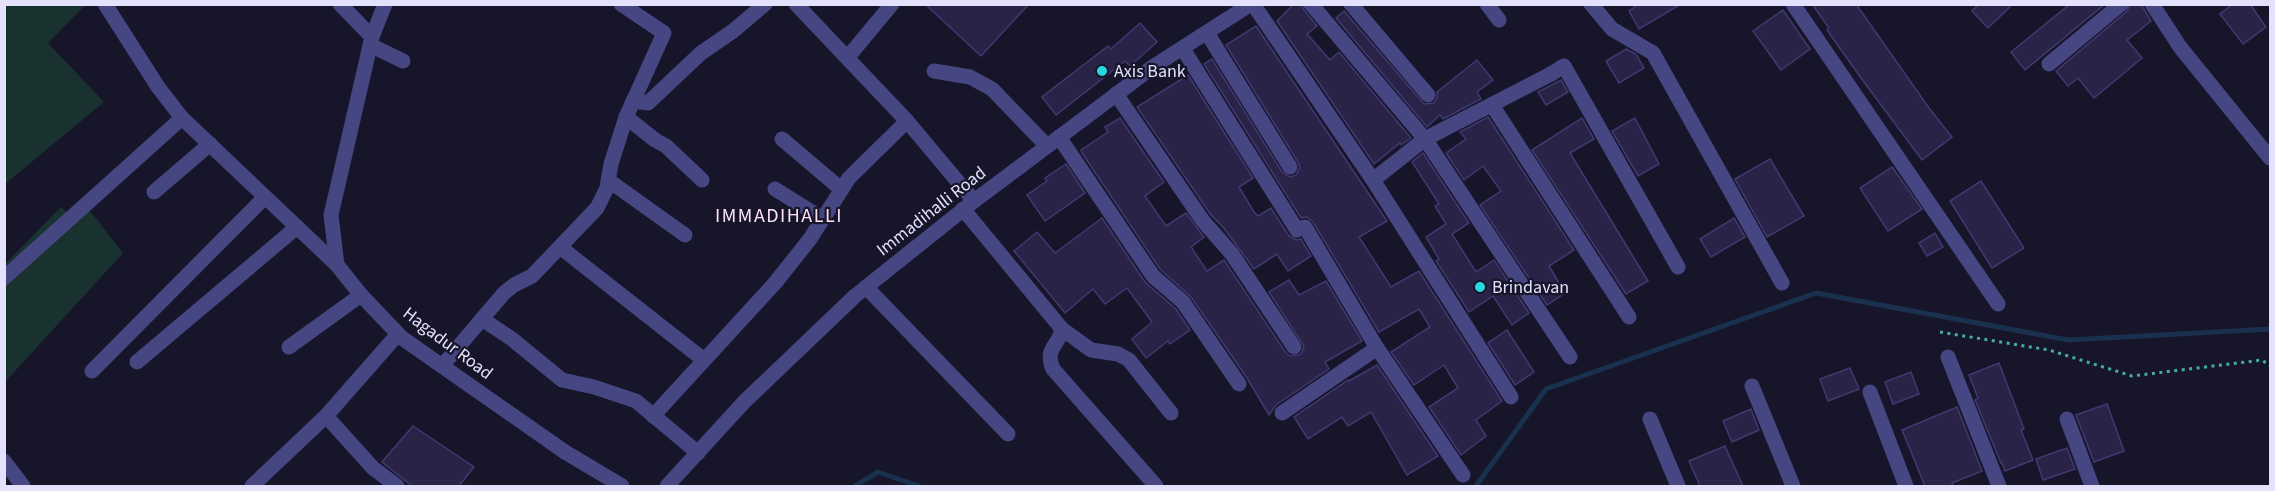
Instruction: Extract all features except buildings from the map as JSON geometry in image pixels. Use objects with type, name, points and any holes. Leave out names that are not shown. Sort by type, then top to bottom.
[{"type":"street","name":"Hagadur Road","points":[[105,4],[158,87],[182,118],[337,265],[361,295],[398,334],[565,452],[622,486]]},
{"type":"street","points":[[340,4],[371,41],[403,61]]},
{"type":"street","points":[[337,265],[331,215],[371,41],[385,4]]},
{"type":"street","points":[[442,366],[504,293],[532,276],[597,208],[607,188],[610,164],[626,117],[664,33],[621,4]]},
{"type":"street","points":[[633,101],[648,103],[701,54],[765,4]]},
{"type":"street","points":[[796,4],[907,121],[1062,329],[1091,350],[1118,354],[1129,360],[1171,413]]},
{"type":"street","points":[[848,57],[892,4]]},
{"type":"street","points":[[1252,4],[1373,180],[1511,397]]},
{"type":"street","name":"Immadihalli Road","points":[[667,486],[746,402],[866,287],[968,205],[1154,66],[1252,4]]},
{"type":"street","points":[[1311,4],[1425,139],[1570,357]]},
{"type":"street","points":[[1351,4],[1428,95]]},
{"type":"street","points":[[1487,4],[1499,20]]},
{"type":"street","points":[[1591,4],[1612,29],[1653,52],[1782,283]]},
{"type":"street","points":[[1793,4],[1998,304]]},
{"type":"street","points":[[2049,64],[2121,4]]},
{"type":"street","points":[[2152,4],[2180,47],[2271,158]]},
{"type":"street","points":[[1207,33],[1290,167]]},
{"type":"street","points":[[1183,48],[1297,231],[1305,227],[1377,348],[1463,475]]},
{"type":"street","points":[[1373,180],[1425,139],[1564,66],[1678,267]]},
{"type":"street","points":[[934,71],[970,76],[992,89],[1053,142],[1153,276],[1183,302],[1239,384]]},
{"type":"street","points":[[1116,94],[1203,221],[1232,254],[1294,347]]},
{"type":"street","points":[[1491,105],[1629,317]]},
{"type":"street","points":[[626,117],[666,146],[702,180]]},
{"type":"street","points":[[4,278],[182,118]]},
{"type":"street","points":[[653,416],[775,283],[810,239],[849,178],[907,121]]},
{"type":"street","points":[[782,139],[841,189]]},
{"type":"street","points":[[154,192],[210,144]]},
{"type":"street","points":[[608,180],[685,235]]},
{"type":"street","points":[[775,189],[823,219]]},
{"type":"street","points":[[92,371],[265,197]]},
{"type":"street","points":[[137,362],[297,227]]},
{"type":"street","points":[[560,247],[704,360]]},
{"type":"street","points":[[866,287],[1008,434]]},
{"type":"street","points":[[289,347],[361,295]]},
{"type":"street","points":[[482,319],[512,339],[562,380],[594,387],[636,402],[698,453]]},
{"type":"street","points":[[1062,329],[1050,353],[1053,369],[1156,486]]},
{"type":"street","points":[[252,486],[326,416],[398,334]]},
{"type":"street","points":[[1282,413],[1377,348]]},
{"type":"street","points":[[1948,357],[1999,486]]},
{"type":"street","points":[[1752,386],[1793,486]]},
{"type":"street","points":[[1870,392],[1906,486]]},
{"type":"street","points":[[326,416],[374,468],[398,486]]},
{"type":"street","points":[[1650,419],[1678,486]]},
{"type":"street","points":[[2067,419],[2092,486]]},
{"type":"street","points":[[4,461],[23,486]]},
{"type":"path","points":[[1940,332],[2049,350],[2132,376],[2262,360],[2271,366]]},
{"type":"green space","points":[[5,4],[85,5],[48,43],[104,102],[5,184]]},
{"type":"green space","points":[[61,207],[75,220],[87,207],[123,253],[5,382],[5,264]]},
{"type":"waterway","points":[[1476,486],[1546,389],[1816,293],[2068,340],[2270,329]]},
{"type":"waterway","points":[[855,486],[878,472],[919,486]]},
{"type":"place","name":"Axis Bank","points":[[1102,71]]},
{"type":"place","name":"Brindavan","points":[[1480,287]]},
{"type":"district","name":"IMMADIHALLI","points":[[779,215]]}]
